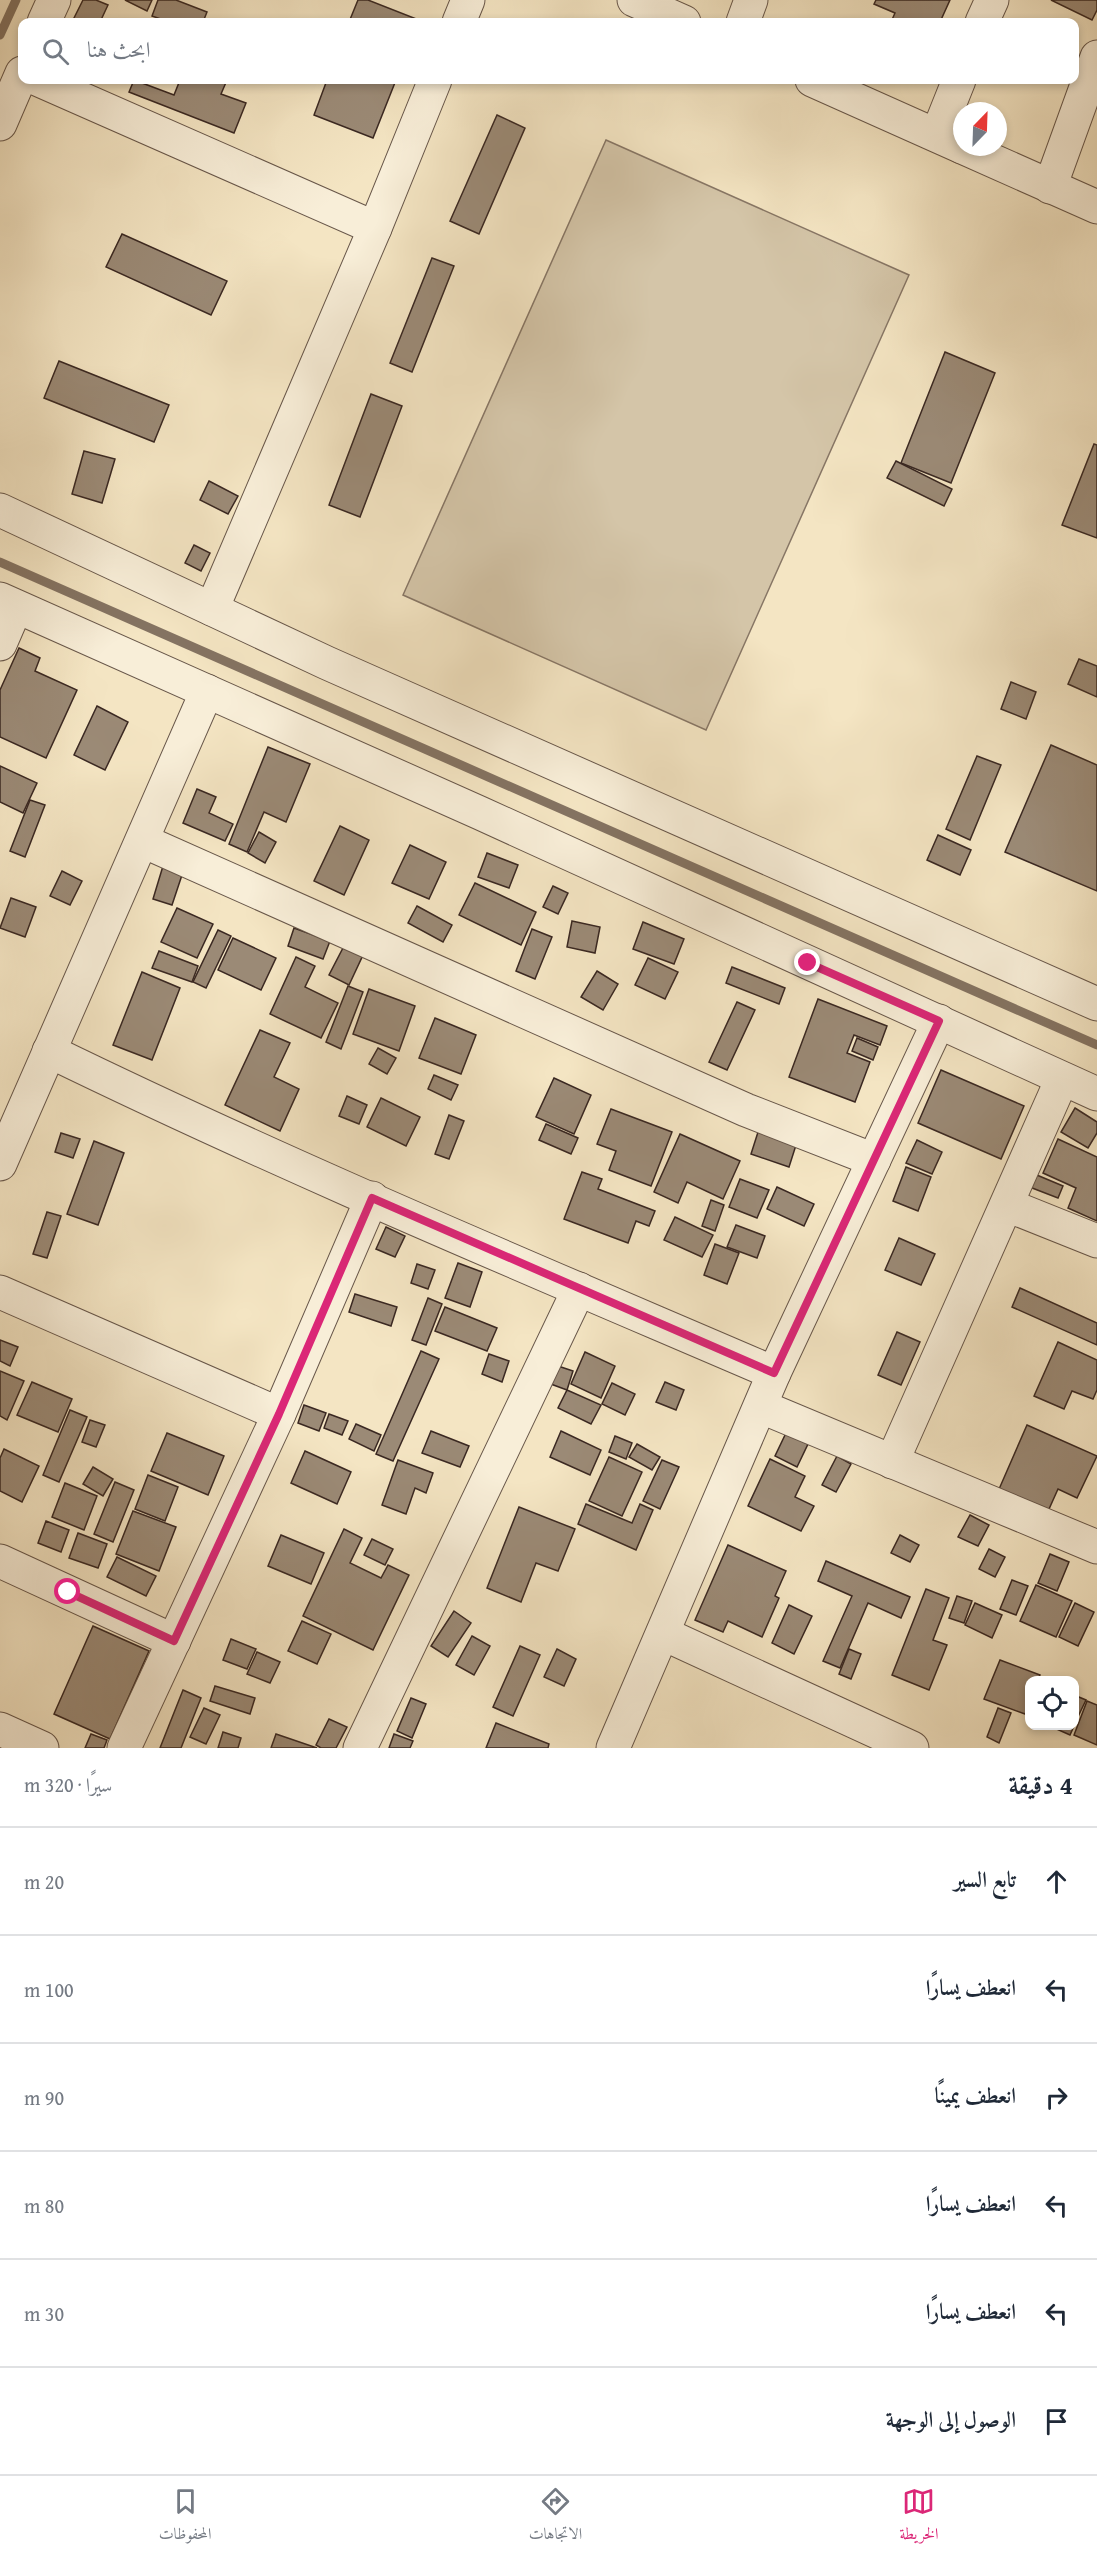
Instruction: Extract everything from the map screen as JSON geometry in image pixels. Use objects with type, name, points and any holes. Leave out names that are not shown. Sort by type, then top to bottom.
[{"type":"street","points":[[46,18],[54,0]]},
{"type":"street","points":[[461,18],[468,0]]},
{"type":"street","points":[[634,0],[675,18]]},
{"type":"street","points":[[744,18],[751,0]]},
{"type":"street","points":[[984,18],[992,0]]},
{"type":"street","points":[[1050,187],[1097,57]]},
{"type":"street","points":[[0,124],[18,82]]},
{"type":"street","points":[[48,84],[375,228]]},
{"type":"street","points":[[212,609],[375,228],[433,84]]},
{"type":"street","points":[[821,84],[953,143]]},
{"type":"street","points":[[957,102],[959,84]]},
{"type":"street","points":[[982,156],[1097,207]]},
{"type":"street","points":[[0,510],[349,672],[1097,1004]]},
{"type":"street","points":[[0,644],[8,603],[1097,1094]]},
{"type":"street","points":[[0,1164],[207,691]]},
{"type":"street","points":[[143,841],[746,1110],[874,1160]]},
{"type":"street","points":[[613,1748],[762,1407],[774,1373],[939,1021]]},
{"type":"street","points":[[49,1051],[372,1198],[774,1373]]},
{"type":"street","points":[[892,1462],[1062,1079]]},
{"type":"street","points":[[124,1748],[279,1414],[372,1198]]},
{"type":"street","points":[[1007,1205],[1097,1241]]},
{"type":"street","points":[[360,1748],[579,1289]]},
{"type":"street","points":[[0,1293],[279,1414]]},
{"type":"street","points":[[762,1407],[892,1462],[1095,1541]]},
{"type":"street","points":[[0,1562],[174,1641]]},
{"type":"street","points":[[664,1634],[912,1748]]},
{"type":"street","points":[[0,1729],[42,1748]]},
{"type":"shaded area","points":[[606,140],[909,275],[706,730],[403,595]]},
{"type":"building","points":[[83,0],[96,0],[108,5],[102,18],[74,18]]},
{"type":"building","points":[[125,0],[152,0],[147,11]]},
{"type":"building","points":[[158,0],[176,0],[207,12],[205,18],[152,16]]},
{"type":"building","points":[[358,0],[368,0],[414,18],[351,18]]},
{"type":"building","points":[[876,0],[950,0],[942,18],[893,18],[895,13],[874,4]]},
{"type":"building","points":[[1051,0],[1097,0],[1097,10],[1092,20]]},
{"type":"building","points":[[132,84],[145,84],[174,95],[178,84],[225,84],[221,94],[246,103],[234,133],[129,92]]},
{"type":"building","points":[[326,84],[394,84],[373,138],[314,115]]},
{"type":"building","points":[[497,115],[525,128],[479,234],[450,221]]},
{"type":"building","points":[[122,234],[227,281],[211,315],[106,267]]},
{"type":"building","points":[[432,258],[454,266],[412,372],[390,363]]},
{"type":"building","points":[[945,352],[995,373],[951,483],[901,463]]},
{"type":"building","points":[[59,361],[169,405],[154,442],[44,398]]},
{"type":"building","points":[[371,394],[402,406],[360,517],[329,505]]},
{"type":"building","points":[[1094,444],[1097,445],[1097,538],[1062,525]]},
{"type":"building","points":[[84,451],[115,459],[102,503],[72,494]]},
{"type":"building","points":[[896,461],[952,489],[944,506],[887,478]]},
{"type":"building","points":[[209,481],[238,496],[228,514],[200,500]]},
{"type":"building","points":[[194,545],[210,553],[201,571],[185,563]]},
{"type":"building","points":[[19,648],[40,658],[35,671],[77,690],[46,758],[0,737],[0,690]]},
{"type":"building","points":[[1079,659],[1097,666],[1097,697],[1068,684]]},
{"type":"building","points":[[1011,682],[1036,692],[1026,719],[1001,709]]},
{"type":"building","points":[[97,706],[128,722],[105,770],[74,755]]},
{"type":"building","points":[[1051,745],[1097,765],[1097,891],[1005,852]]},
{"type":"building","points":[[268,747],[310,764],[286,822],[264,812],[247,852],[229,844]]},
{"type":"building","points":[[977,756],[1001,765],[970,840],[946,829]]},
{"type":"building","points":[[0,766],[37,783],[23,813],[0,802]]},
{"type":"building","points":[[197,789],[216,797],[209,813],[233,824],[225,841],[183,823]]},
{"type":"building","points":[[30,800],[45,805],[25,857],[10,851]]},
{"type":"building","points":[[340,826],[369,840],[344,895],[314,881]]},
{"type":"building","points":[[259,832],[276,842],[265,863],[248,853]]},
{"type":"building","points":[[938,835],[971,850],[960,875],[927,860]]},
{"type":"building","points":[[410,845],[446,862],[429,899],[392,883]]},
{"type":"building","points":[[487,853],[518,865],[509,888],[478,877]]},
{"type":"building","points":[[163,866],[183,872],[172,905],[153,899]]},
{"type":"building","points":[[62,871],[82,881],[70,905],[50,896]]},
{"type":"building","points":[[475,883],[536,912],[521,945],[459,915]]},
{"type":"building","points":[[553,886],[568,893],[558,914],[543,907]]},
{"type":"building","points":[[11,898],[36,907],[25,937],[0,928]]},
{"type":"building","points":[[417,906],[452,925],[443,942],[408,923]]},
{"type":"building","points":[[177,908],[213,924],[197,958],[161,942]]},
{"type":"building","points":[[572,921],[600,927],[595,953],[567,947]]},
{"type":"building","points":[[643,922],[684,939],[674,964],[633,949]]},
{"type":"building","points":[[294,928],[330,941],[323,959],[288,946]]},
{"type":"building","points":[[532,929],[552,937],[535,979],[516,971]]},
{"type":"building","points":[[218,930],[231,936],[206,988],[193,982]]},
{"type":"building","points":[[233,938],[276,958],[261,990],[218,970]]},
{"type":"building","points":[[344,946],[363,955],[349,985],[329,975]]},
{"type":"building","points":[[159,951],[198,966],[192,982],[152,968]]},
{"type":"building","points":[[296,957],[315,966],[305,987],[338,1003],[321,1038],[270,1014]]},
{"type":"building","points":[[648,958],[678,972],[665,999],[635,985]]},
{"type":"building","points":[[732,967],[785,988],[779,1004],[726,983]]},
{"type":"building","points":[[597,971],[618,984],[603,1010],[581,997]]},
{"type":"building","points":[[142,972],[180,988],[152,1060],[113,1045]]},
{"type":"building","points":[[348,986],[363,992],[341,1049],[326,1042]]},
{"type":"building","points":[[369,989],[415,1006],[399,1051],[353,1034]]},
{"type":"building","points":[[818,999],[887,1026],[880,1045],[854,1035],[847,1053],[870,1062],[855,1102],[789,1077]]},
{"type":"building","points":[[737,1002],[755,1010],[727,1070],[709,1062]]},
{"type":"building","points":[[435,1018],[476,1035],[461,1074],[419,1058]]},
{"type":"building","points":[[260,1030],[290,1043],[274,1077],[299,1089],[280,1131],[225,1105]]},
{"type":"building","points":[[857,1038],[878,1047],[873,1060],[852,1051]]},
{"type":"building","points":[[378,1048],[396,1058],[387,1074],[369,1064]]},
{"type":"building","points":[[941,1070],[1024,1106],[1001,1159],[918,1123]]},
{"type":"building","points":[[434,1075],[458,1085],[451,1100],[428,1089]]},
{"type":"building","points":[[554,1078],[591,1095],[574,1134],[536,1117]]},
{"type":"building","points":[[347,1096],[367,1105],[359,1124],[339,1116]]},
{"type":"building","points":[[381,1098],[420,1117],[406,1146],[367,1127]]},
{"type":"building","points":[[1075,1108],[1097,1122],[1097,1133],[1088,1148],[1061,1132]]},
{"type":"building","points":[[611,1109],[672,1132],[651,1186],[609,1170],[616,1151],[597,1144]]},
{"type":"building","points":[[449,1115],[464,1121],[449,1159],[435,1154]]},
{"type":"building","points":[[546,1124],[578,1138],[571,1154],[539,1140]]},
{"type":"building","points":[[759,1129],[797,1142],[789,1167],[751,1154]]},
{"type":"building","points":[[61,1133],[80,1139],[73,1158],[55,1152]]},
{"type":"building","points":[[680,1134],[740,1161],[723,1199],[687,1182],[678,1203],[654,1192]]},
{"type":"building","points":[[1058,1139],[1097,1157],[1097,1221],[1068,1208],[1076,1188],[1043,1173]]},
{"type":"building","points":[[917,1140],[942,1152],[932,1174],[906,1163]]},
{"type":"building","points":[[94,1141],[124,1153],[98,1225],[67,1214]]},
{"type":"building","points":[[906,1167],[931,1177],[918,1211],[893,1201]]},
{"type":"building","points":[[582,1172],[602,1179],[598,1189],[655,1211],[649,1226],[636,1221],[628,1243],[564,1219]]},
{"type":"building","points":[[1032,1173],[1063,1186],[1058,1198],[1027,1186]]},
{"type":"building","points":[[740,1179],[769,1190],[757,1218],[729,1207]]},
{"type":"building","points":[[777,1187],[814,1204],[804,1226],[767,1209]]},
{"type":"building","points":[[711,1200],[724,1205],[715,1231],[702,1226]]},
{"type":"building","points":[[47,1212],[61,1216],[47,1258],[33,1254]]},
{"type":"building","points":[[675,1217],[713,1235],[702,1257],[664,1240]]},
{"type":"building","points":[[736,1225],[765,1236],[757,1258],[727,1247]]},
{"type":"building","points":[[386,1227],[405,1236],[395,1257],[376,1249]]},
{"type":"building","points":[[899,1238],[935,1254],[921,1285],[885,1270]]},
{"type":"building","points":[[715,1244],[739,1253],[727,1284],[704,1275]]},
{"type":"building","points":[[458,1263],[482,1272],[470,1307],[445,1298]]},
{"type":"building","points":[[417,1264],[435,1270],[428,1289],[411,1283]]},
{"type":"building","points":[[1020,1288],[1097,1323],[1097,1345],[1012,1307]]},
{"type":"building","points":[[355,1294],[397,1307],[391,1326],[349,1312]]},
{"type":"building","points":[[428,1298],[442,1304],[426,1345],[412,1340]]},
{"type":"building","points":[[445,1307],[497,1328],[487,1351],[435,1331]]},
{"type":"building","points":[[897,1332],[920,1342],[901,1385],[878,1375]]},
{"type":"building","points":[[0,1340],[18,1347],[10,1366],[0,1361]]},
{"type":"building","points":[[1058,1342],[1097,1360],[1097,1390],[1093,1399],[1072,1391],[1064,1409],[1034,1396]]},
{"type":"building","points":[[421,1351],[439,1359],[393,1461],[376,1454]]},
{"type":"building","points":[[585,1352],[615,1366],[601,1398],[571,1384]]},
{"type":"building","points":[[489,1354],[509,1361],[502,1382],[482,1374]]},
{"type":"building","points":[[555,1365],[573,1371],[567,1390],[548,1383]]},
{"type":"building","points":[[0,1371],[24,1381],[7,1420],[0,1416]]},
{"type":"building","points":[[32,1382],[72,1399],[58,1432],[17,1415]]},
{"type":"building","points":[[665,1382],[684,1390],[676,1410],[656,1402]]},
{"type":"building","points":[[612,1383],[635,1394],[625,1415],[602,1404]]},
{"type":"building","points":[[567,1390],[601,1405],[591,1424],[558,1408]]},
{"type":"building","points":[[304,1405],[326,1413],[319,1431],[298,1423]]},
{"type":"building","points":[[70,1410],[87,1417],[59,1482],[43,1475]]},
{"type":"building","points":[[329,1414],[348,1421],[342,1435],[324,1428]]},
{"type":"building","points":[[90,1420],[105,1425],[96,1447],[82,1442]]},
{"type":"building","points":[[356,1424],[381,1435],[374,1451],[349,1439]]},
{"type":"building","points":[[1027,1425],[1097,1456],[1077,1498],[1058,1489],[1045,1518],[996,1496]]},
{"type":"building","points":[[431,1431],[469,1446],[460,1467],[422,1453]]},
{"type":"building","points":[[561,1431],[601,1450],[590,1475],[550,1457]]},
{"type":"building","points":[[167,1433],[224,1456],[208,1495],[151,1471]]},
{"type":"building","points":[[786,1433],[808,1444],[797,1467],[775,1456]]},
{"type":"building","points":[[615,1436],[632,1443],[626,1459],[609,1452]]},
{"type":"building","points":[[637,1444],[660,1457],[652,1470],[629,1457]]},
{"type":"building","points":[[4,1449],[39,1466],[22,1502],[0,1491],[0,1458]]},
{"type":"building","points":[[305,1451],[351,1472],[337,1504],[291,1483]]},
{"type":"building","points":[[837,1456],[851,1464],[836,1492],[822,1485]]},
{"type":"building","points":[[609,1457],[642,1472],[622,1516],[589,1501]]},
{"type":"building","points":[[770,1459],[805,1476],[795,1497],[814,1506],[801,1531],[748,1506]]},
{"type":"building","points":[[398,1460],[433,1473],[426,1493],[415,1488],[406,1514],[382,1505]]},
{"type":"building","points":[[662,1460],[679,1467],[660,1509],[643,1501]]},
{"type":"building","points":[[93,1467],[113,1479],[103,1496],[83,1484]]},
{"type":"building","points":[[148,1475],[178,1487],[165,1521],[135,1509]]},
{"type":"building","points":[[115,1482],[134,1490],[113,1542],[94,1534]]},
{"type":"building","points":[[65,1483],[97,1496],[84,1530],[52,1517]]},
{"type":"building","points":[[586,1504],[632,1523],[640,1504],[653,1510],[636,1550],[578,1524]]},
{"type":"building","points":[[519,1507],[575,1529],[558,1571],[536,1563],[521,1602],[487,1588]]},
{"type":"building","points":[[133,1511],[176,1527],[159,1571],[116,1554]]},
{"type":"building","points":[[970,1515],[989,1525],[978,1546],[958,1537]]},
{"type":"building","points":[[46,1521],[69,1530],[61,1552],[38,1543]]},
{"type":"building","points":[[344,1529],[362,1538],[350,1563],[381,1578],[388,1565],[409,1575],[373,1650],[303,1616]]},
{"type":"building","points":[[78,1533],[107,1544],[98,1568],[69,1558]]},
{"type":"building","points":[[281,1535],[324,1553],[311,1584],[268,1566]]},
{"type":"building","points":[[900,1535],[919,1545],[910,1562],[891,1553]]},
{"type":"building","points":[[372,1539],[393,1549],[385,1565],[364,1555]]},
{"type":"building","points":[[728,1545],[786,1571],[775,1596],[779,1598],[762,1637],[728,1621],[723,1632],[695,1620]]},
{"type":"building","points":[[989,1549],[1005,1557],[995,1577],[979,1569]]},
{"type":"building","points":[[1050,1554],[1069,1562],[1057,1591],[1038,1583]]},
{"type":"building","points":[[117,1557],[156,1576],[146,1596],[107,1577]]},
{"type":"building","points":[[826,1561],[910,1597],[901,1618],[868,1603],[840,1668],[823,1661],[852,1596],[818,1581]]},
{"type":"building","points":[[1012,1580],[1028,1586],[1016,1615],[1000,1609]]},
{"type":"building","points":[[1036,1585],[1072,1601],[1056,1637],[1020,1621]]},
{"type":"building","points":[[926,1589],[949,1598],[933,1640],[947,1645],[929,1690],[892,1675]]},
{"type":"building","points":[[957,1596],[972,1601],[964,1623],[949,1618]]},
{"type":"building","points":[[975,1603],[1002,1615],[992,1638],[965,1625]]},
{"type":"building","points":[[1075,1603],[1094,1612],[1078,1646],[1059,1637]]},
{"type":"building","points":[[789,1605],[812,1616],[794,1654],[772,1643]]},
{"type":"building","points":[[454,1611],[471,1623],[448,1657],[431,1646]]},
{"type":"building","points":[[302,1621],[331,1634],[317,1664],[288,1651]]},
{"type":"building","points":[[93,1626],[149,1651],[110,1739],[54,1714]]},
{"type":"building","points":[[472,1636],[490,1646],[474,1675],[456,1665]]},
{"type":"building","points":[[231,1639],[256,1649],[247,1669],[223,1660]]},
{"type":"building","points":[[520,1646],[540,1655],[513,1716],[493,1707]]},
{"type":"building","points":[[557,1649],[576,1659],[564,1686],[544,1677]]},
{"type":"building","points":[[849,1649],[861,1654],[851,1679],[839,1674]]},
{"type":"building","points":[[257,1652],[280,1662],[270,1683],[247,1674]]},
{"type":"building","points":[[1000,1660],[1040,1675],[1025,1676],[1025,1714],[984,1699]]},
{"type":"building","points":[[215,1686],[255,1698],[250,1714],[210,1701]]},
{"type":"building","points":[[183,1690],[201,1698],[181,1748],[160,1748]]},
{"type":"building","points":[[1079,1697],[1086,1700],[1079,1715]]},
{"type":"building","points":[[411,1698],[426,1704],[412,1738],[397,1731]]},
{"type":"building","points":[[1087,1701],[1097,1705],[1097,1745],[1074,1735],[1076,1730],[1079,1730],[1079,1722]]},
{"type":"building","points":[[204,1708],[220,1715],[206,1744],[190,1737]]},
{"type":"building","points":[[998,1708],[1011,1713],[999,1743],[987,1737]]},
{"type":"building","points":[[329,1719],[347,1727],[336,1748],[321,1748],[316,1745]]},
{"type":"building","points":[[496,1723],[549,1744],[548,1748],[486,1748]]},
{"type":"building","points":[[1059,1730],[1072,1730],[1070,1735]]},
{"type":"building","points":[[223,1732],[241,1738],[238,1748],[218,1748]]},
{"type":"building","points":[[91,1734],[107,1740],[104,1748],[85,1748]]},
{"type":"building","points":[[276,1734],[317,1748],[271,1748]]},
{"type":"building","points":[[394,1734],[413,1741],[410,1748],[389,1748]]},
{"type":"waterway","points":[[0,35],[16,0]]},
{"type":"waterway","points":[[0,562],[1097,1045]]},
{"type":"route","points":[[68,1592],[174,1641],[279,1414],[372,1198],[774,1373],[939,1021],[808,963]]}]
